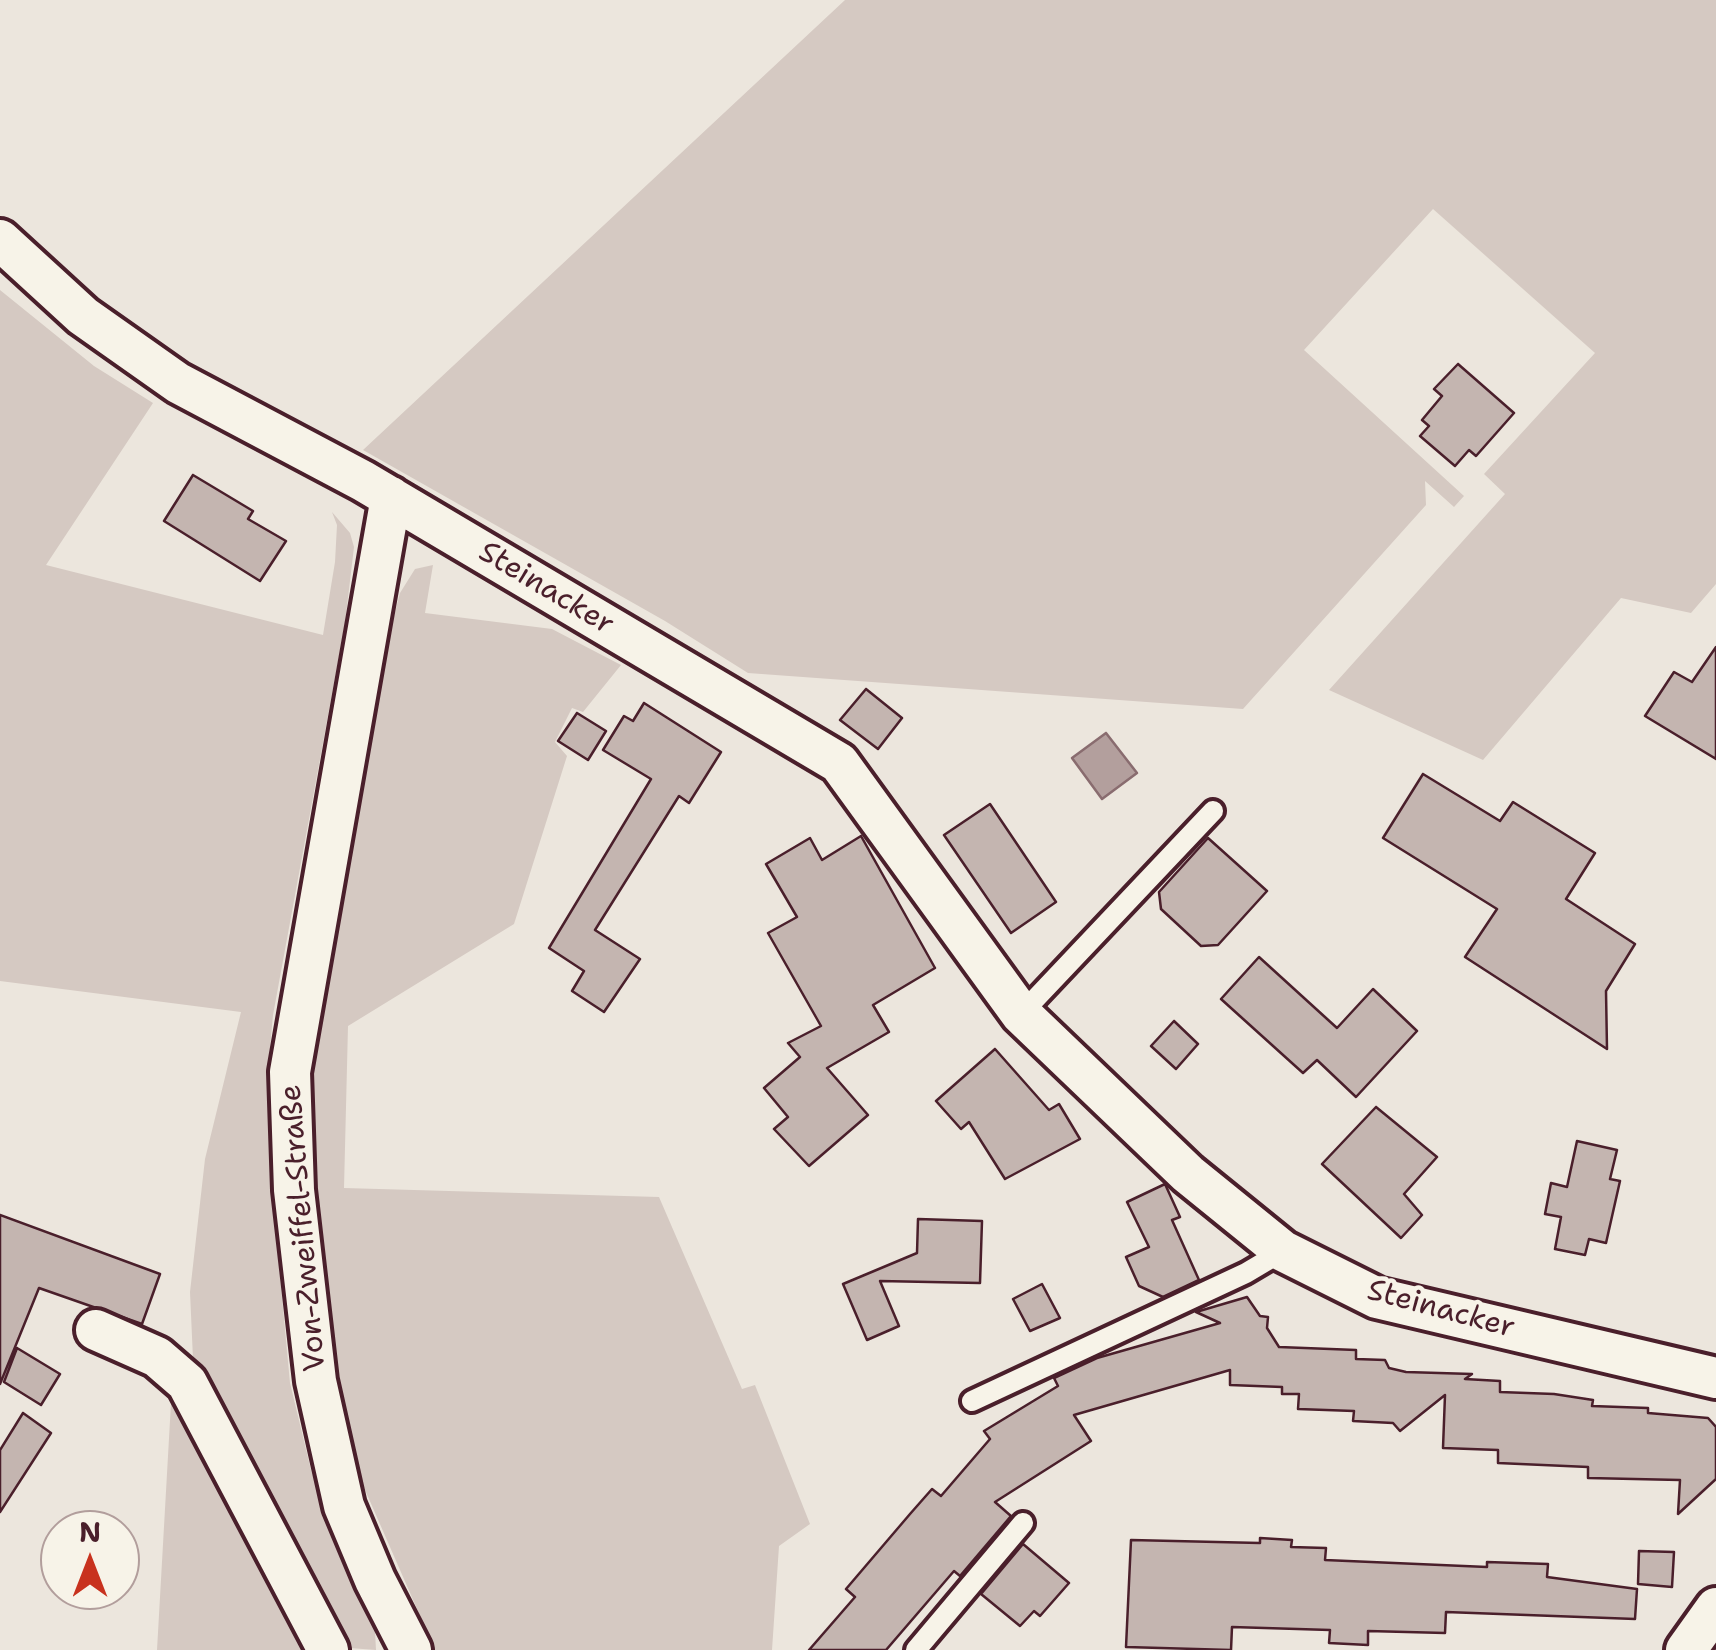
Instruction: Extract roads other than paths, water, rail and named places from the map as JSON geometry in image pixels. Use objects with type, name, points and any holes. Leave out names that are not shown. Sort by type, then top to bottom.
[{"type":"street","name":"Steinacker","points":[[0,240],[83,316],[178,382],[391,498],[840,764],[1021,1014],[1188,1174],[1283,1251],[1377,1298],[1716,1378]]},
{"type":"street","name":"Von-Zweiffel-Straße","points":[[391,498],[290,1072],[294,1190],[316,1382],[344,1506],[374,1580],[411,1650]]},
{"type":"street","points":[[96,1330],[157,1357],[188,1383],[328,1650]]},
{"type":"street","points":[[1686,1650],[1716,1608]]},
{"type":"lane","points":[[1021,1014],[1213,811]]},
{"type":"lane","points":[[972,1401],[1246,1273],[1283,1251]]},
{"type":"lane","points":[[916,1650],[1023,1523]]}]
